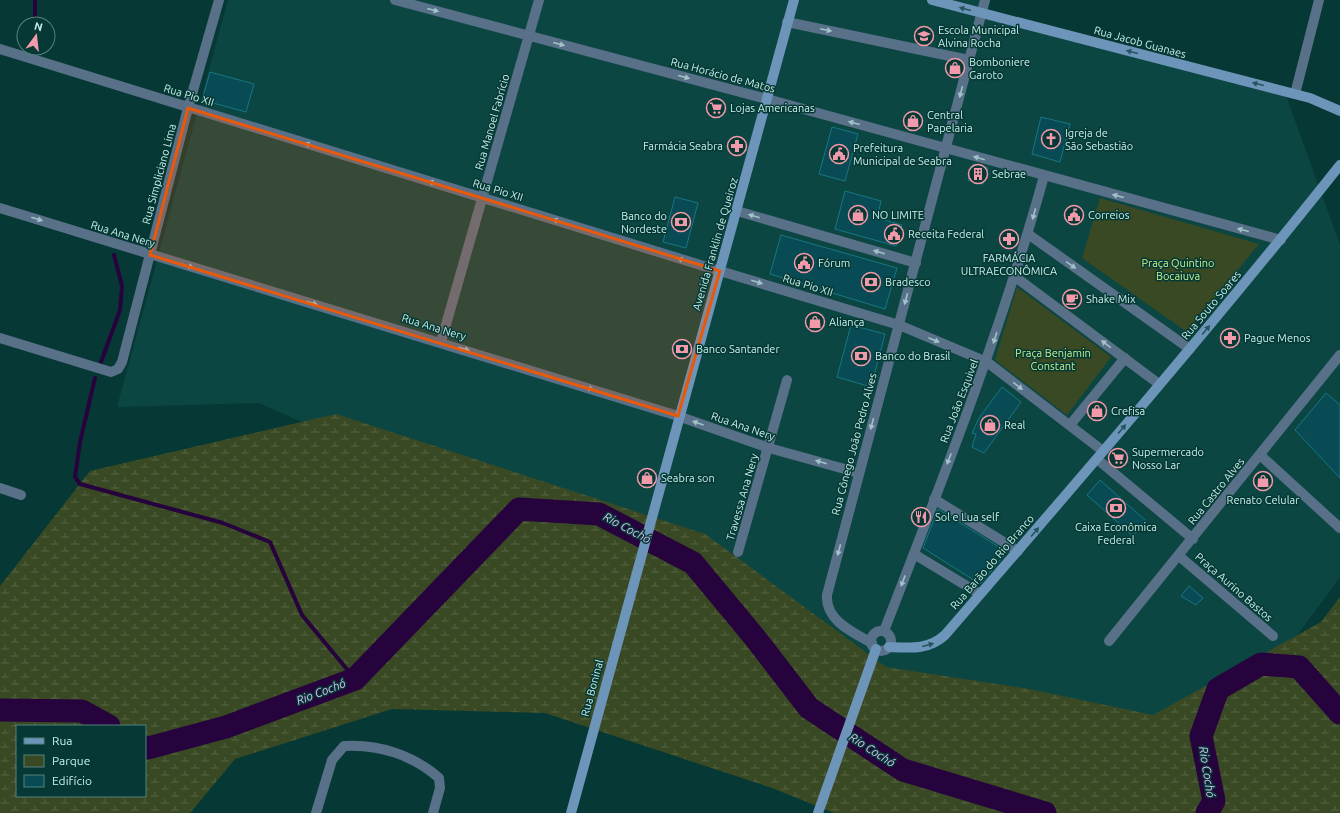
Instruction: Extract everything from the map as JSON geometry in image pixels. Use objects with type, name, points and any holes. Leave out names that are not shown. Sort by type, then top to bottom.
[{"type":"main road","name":"Avenida Franklin de Queiroz","points":[[658,494],[678,416],[737,211],[794,0]]},
{"type":"main road","name":"Rua Jacob Guanaes","points":[[932,0],[1295,94],[1320,102],[1340,111]]},
{"type":"main road","name":"Rua Souto Soares","points":[[1100,455],[1281,240],[1340,165]]},
{"type":"main road","name":"Rua Barão do Rio Branco","points":[[889,647],[916,648],[937,643],[1018,552],[1100,455]]},
{"type":"main road","name":"Rua Boninal","points":[[570,813],[658,494]]},
{"type":"main road","points":[[818,813],[870,664],[874,646]]},
{"type":"street","name":"Rua Simpliciano Lima","points":[[0,338],[111,372],[118,368],[122,362],[188,108],[219,0]]},
{"type":"street","name":"Rua Horácio de Matos","points":[[395,0],[767,99],[1044,176]]},
{"type":"street","name":"Rua Manoel Fabrício","points":[[441,342],[539,0]]},
{"type":"street","name":"Rua Cônego João Pedro Alves","points":[[874,646],[835,619],[829,612],[826,603],[859,473],[985,0]]},
{"type":"street","points":[[1295,94],[1319,0]]},
{"type":"street","points":[[787,22],[969,60]]},
{"type":"street","name":"Rua Pio XII","points":[[0,49],[188,108],[899,325],[987,362]]},
{"type":"street","points":[[1044,176],[1281,240]]},
{"type":"street","name":"Rua João Esquivel","points":[[884,631],[987,362],[1028,234],[1044,176]]},
{"type":"street","name":"Rua Ana Nery","points":[[0,208],[150,255],[441,342],[678,416],[769,448],[859,473]]},
{"type":"street","points":[[737,211],[916,263]]},
{"type":"street","points":[[1028,234],[1190,349]]},
{"type":"street","points":[[1014,276],[1159,384]]},
{"type":"street","name":"Rua Castro Alves","points":[[1109,642],[1340,355]]},
{"type":"street","points":[[1070,425],[1125,358]]},
{"type":"street","points":[[987,362],[1070,425],[1100,455],[1193,539]]},
{"type":"street","name":"Travessa Ana Nery","points":[[738,552],[769,448],[787,380]]},
{"type":"street","points":[[1260,455],[1340,528]]},
{"type":"street","points":[[0,488],[21,494]]},
{"type":"street","points":[[934,499],[1018,552]]},
{"type":"street","points":[[914,554],[980,594]]},
{"type":"street","name":"Praça Aurino Bastos","points":[[1179,556],[1273,636]]},
{"type":"street","points":[[884,631],[890,638],[889,647],[884,650],[874,646],[874,634],[884,631]]},
{"type":"street","points":[[316,813],[332,760],[344,746],[365,745],[412,758],[428,768],[439,778],[440,788],[433,813]]},
{"type":"highlighted area","points":[[188,108],[720,271],[678,416],[150,255]]},
{"type":"shaded area","points":[[228,0],[990,0],[988,9],[1208,72],[1284,90],[1340,245],[1340,577],[1219,742],[861,667],[259,403],[117,407]]},
{"type":"green space","name":"Praça Quintino Bocaiuva","points":[[1100,198],[1259,244],[1187,332],[1082,258]]},
{"type":"green space","name":"Praça Benjamin Constant","points":[[1017,287],[1111,357],[1067,415],[995,360]]},
{"type":"green space","points":[[336,414],[705,534],[886,667],[1029,689],[1153,715],[1321,622],[1340,597],[1340,813],[834,813],[772,788],[545,713],[392,709],[235,759],[190,813],[0,813],[0,586],[90,471]]},
{"type":"building","points":[[210,72],[254,84],[246,112],[202,100]]},
{"type":"building","name":"Igreja de São Sebastião","points":[[1041,117],[1070,124],[1060,162],[1032,154]]},
{"type":"building","name":"Prefeitura Municipal de Seabra","points":[[832,127],[858,134],[845,181],[819,174]]},
{"type":"building","name":"Sebrae","points":[[973,164],[988,168],[983,184],[968,180]]},
{"type":"building","name":"NO LIMITE","points":[[845,191],[881,201],[877,218],[902,225],[896,246],[835,229]]},
{"type":"building","name":"Banco do Nordeste","points":[[675,197],[698,203],[686,248],[663,242]]},
{"type":"building","points":[[781,235],[897,268],[885,309],[770,274]]},
{"type":"building","name":"Banco do Brasil","points":[[851,325],[885,334],[871,387],[837,377]]},
{"type":"building","name":"Real","points":[[1002,387],[1021,402],[984,453],[972,447],[976,434],[972,433],[979,418]]},
{"type":"building","points":[[1326,393],[1340,405],[1340,478],[1295,430]]},
{"type":"building","name":"Caixa Econômica Federal","points":[[1100,480],[1146,521],[1133,536],[1087,495]]},
{"type":"building","points":[[938,509],[1007,552],[980,584],[923,548]]},
{"type":"building","points":[[1189,586],[1203,598],[1196,605],[1181,596]]},
{"type":"waterway","points":[[35,0],[35,16]]},
{"type":"waterway","points":[[101,362],[120,310],[122,286],[114,255]]},
{"type":"waterway","points":[[95,378],[80,442],[75,477],[80,484],[223,523],[270,542],[302,615],[355,679]]},
{"type":"waterway","name":"Rio Cochó","points":[[146,747],[226,727],[355,679],[519,509],[599,514],[693,563],[756,639],[809,708],[903,770],[1045,813]]},
{"type":"waterway","name":"Rio Cochó","points":[[1207,813],[1214,801],[1201,736],[1218,689],[1261,664],[1299,667],[1340,713]]},
{"type":"waterway","name":"Rio Cochó","points":[[0,710],[82,711],[107,725]]},
{"type":"place","name":"Escola Municipal Alvina Rocha","points":[[924,36]]},
{"type":"place","name":"Bomboniere Garoto","points":[[955,68]]},
{"type":"place","name":"Lojas Americanas","points":[[716,108]]},
{"type":"place","name":"Central Papelaria","points":[[913,121]]},
{"type":"place","name":"Igreja de São Sebastião","points":[[1051,139]]},
{"type":"place","name":"Farmácia Seabra","points":[[737,146]]},
{"type":"place","name":"Prefeitura Municipal de Seabra","points":[[839,154]]},
{"type":"place","name":"Sebrae","points":[[978,174]]},
{"type":"place","name":"NO LIMITE","points":[[858,215]]},
{"type":"place","name":"Correios","points":[[1074,215]]},
{"type":"place","name":"Banco do Nordeste","points":[[681,222]]},
{"type":"place","name":"Receita Federal","points":[[894,234]]},
{"type":"place","name":"FARMÁCIA ULTRAECONÔMICA","points":[[1009,239]]},
{"type":"place","name":"Fórum","points":[[804,263]]},
{"type":"place","name":"Bradesco","points":[[871,282]]},
{"type":"place","name":"Shake Mix","points":[[1072,299]]},
{"type":"place","name":"Aliança","points":[[815,322]]},
{"type":"place","name":"Pague Menos","points":[[1230,338]]},
{"type":"place","name":"Banco Santander","points":[[682,349]]},
{"type":"place","name":"Banco do Brasil","points":[[861,356]]},
{"type":"place","name":"Crefisa","points":[[1097,411]]},
{"type":"place","name":"Real","points":[[990,425]]},
{"type":"place","name":"Supermercado Nosso Lar","points":[[1118,458]]},
{"type":"place","name":"Seabra son","points":[[647,478]]},
{"type":"place","name":"Renato Celular","points":[[1263,481]]},
{"type":"place","name":"Caixa Econômica Federal","points":[[1116,508]]},
{"type":"place","name":"Sol e Lua self","points":[[921,517]]}]
